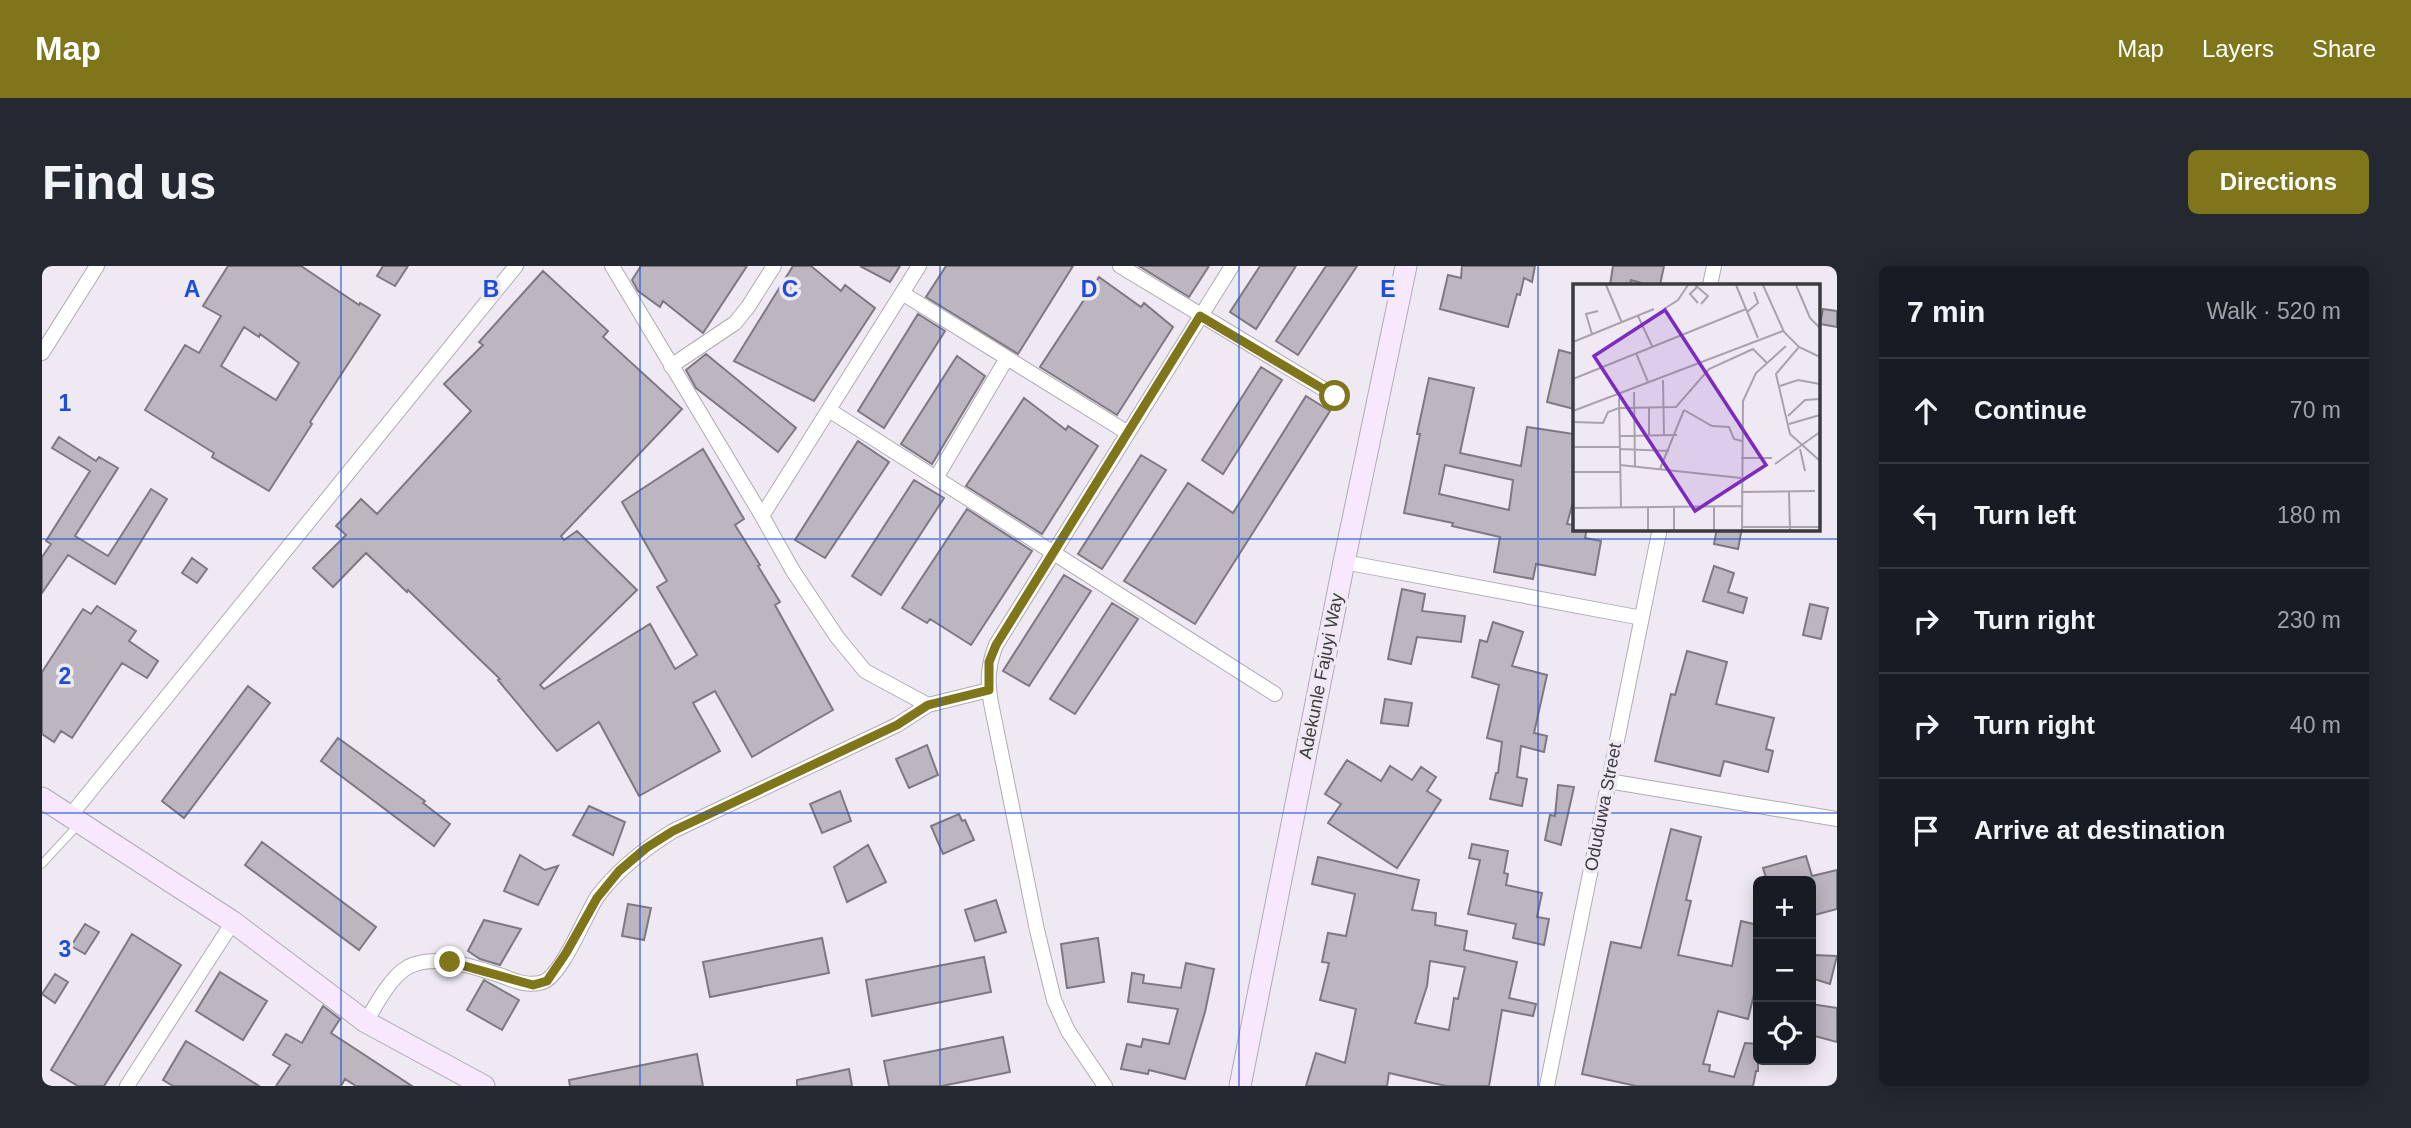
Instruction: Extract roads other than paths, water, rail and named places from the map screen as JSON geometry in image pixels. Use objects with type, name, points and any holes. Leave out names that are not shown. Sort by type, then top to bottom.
[{"type":"street","points":[[42,353],[97,266]]},
{"type":"street","points":[[75,819],[516,266]]},
{"type":"street","points":[[612,266],[793,571],[837,637],[865,671],[928,705]]},
{"type":"street","points":[[671,366],[735,323],[774,266]]},
{"type":"street","points":[[762,516],[919,266]]},
{"type":"street","points":[[1120,266],[1335,396]]},
{"type":"street","points":[[1105,1086],[1068,1031],[1054,1000],[1037,930],[989,690],[989,662],[996,645],[1232,266]]},
{"type":"street","name":"Adekunle Fajuyi Way","points":[[1240,1086],[1406,266]]},
{"type":"street","points":[[1710,284],[1714,266]]},
{"type":"street","points":[[902,292],[1128,433]]},
{"type":"street","points":[[936,478],[1007,358]]},
{"type":"street","points":[[829,410],[1275,694]]},
{"type":"street","name":"Oduduwa Street","points":[[1547,1086],[1660,530]]},
{"type":"street","points":[[1344,562],[1642,618]]},
{"type":"street","points":[[366,1022],[381,995],[407,968],[428,962],[450,962],[533,985],[547,981],[597,898],[619,871],[646,848],[673,831],[897,725],[928,705],[989,690]]},
{"type":"street","points":[[1608,781],[1837,819]]},
{"type":"street","points":[[42,798],[233,922],[366,1022],[484,1086]]},
{"type":"street","points":[[127,1086],[233,922]]},
{"type":"lane","points":[[42,864],[75,819]]}]
